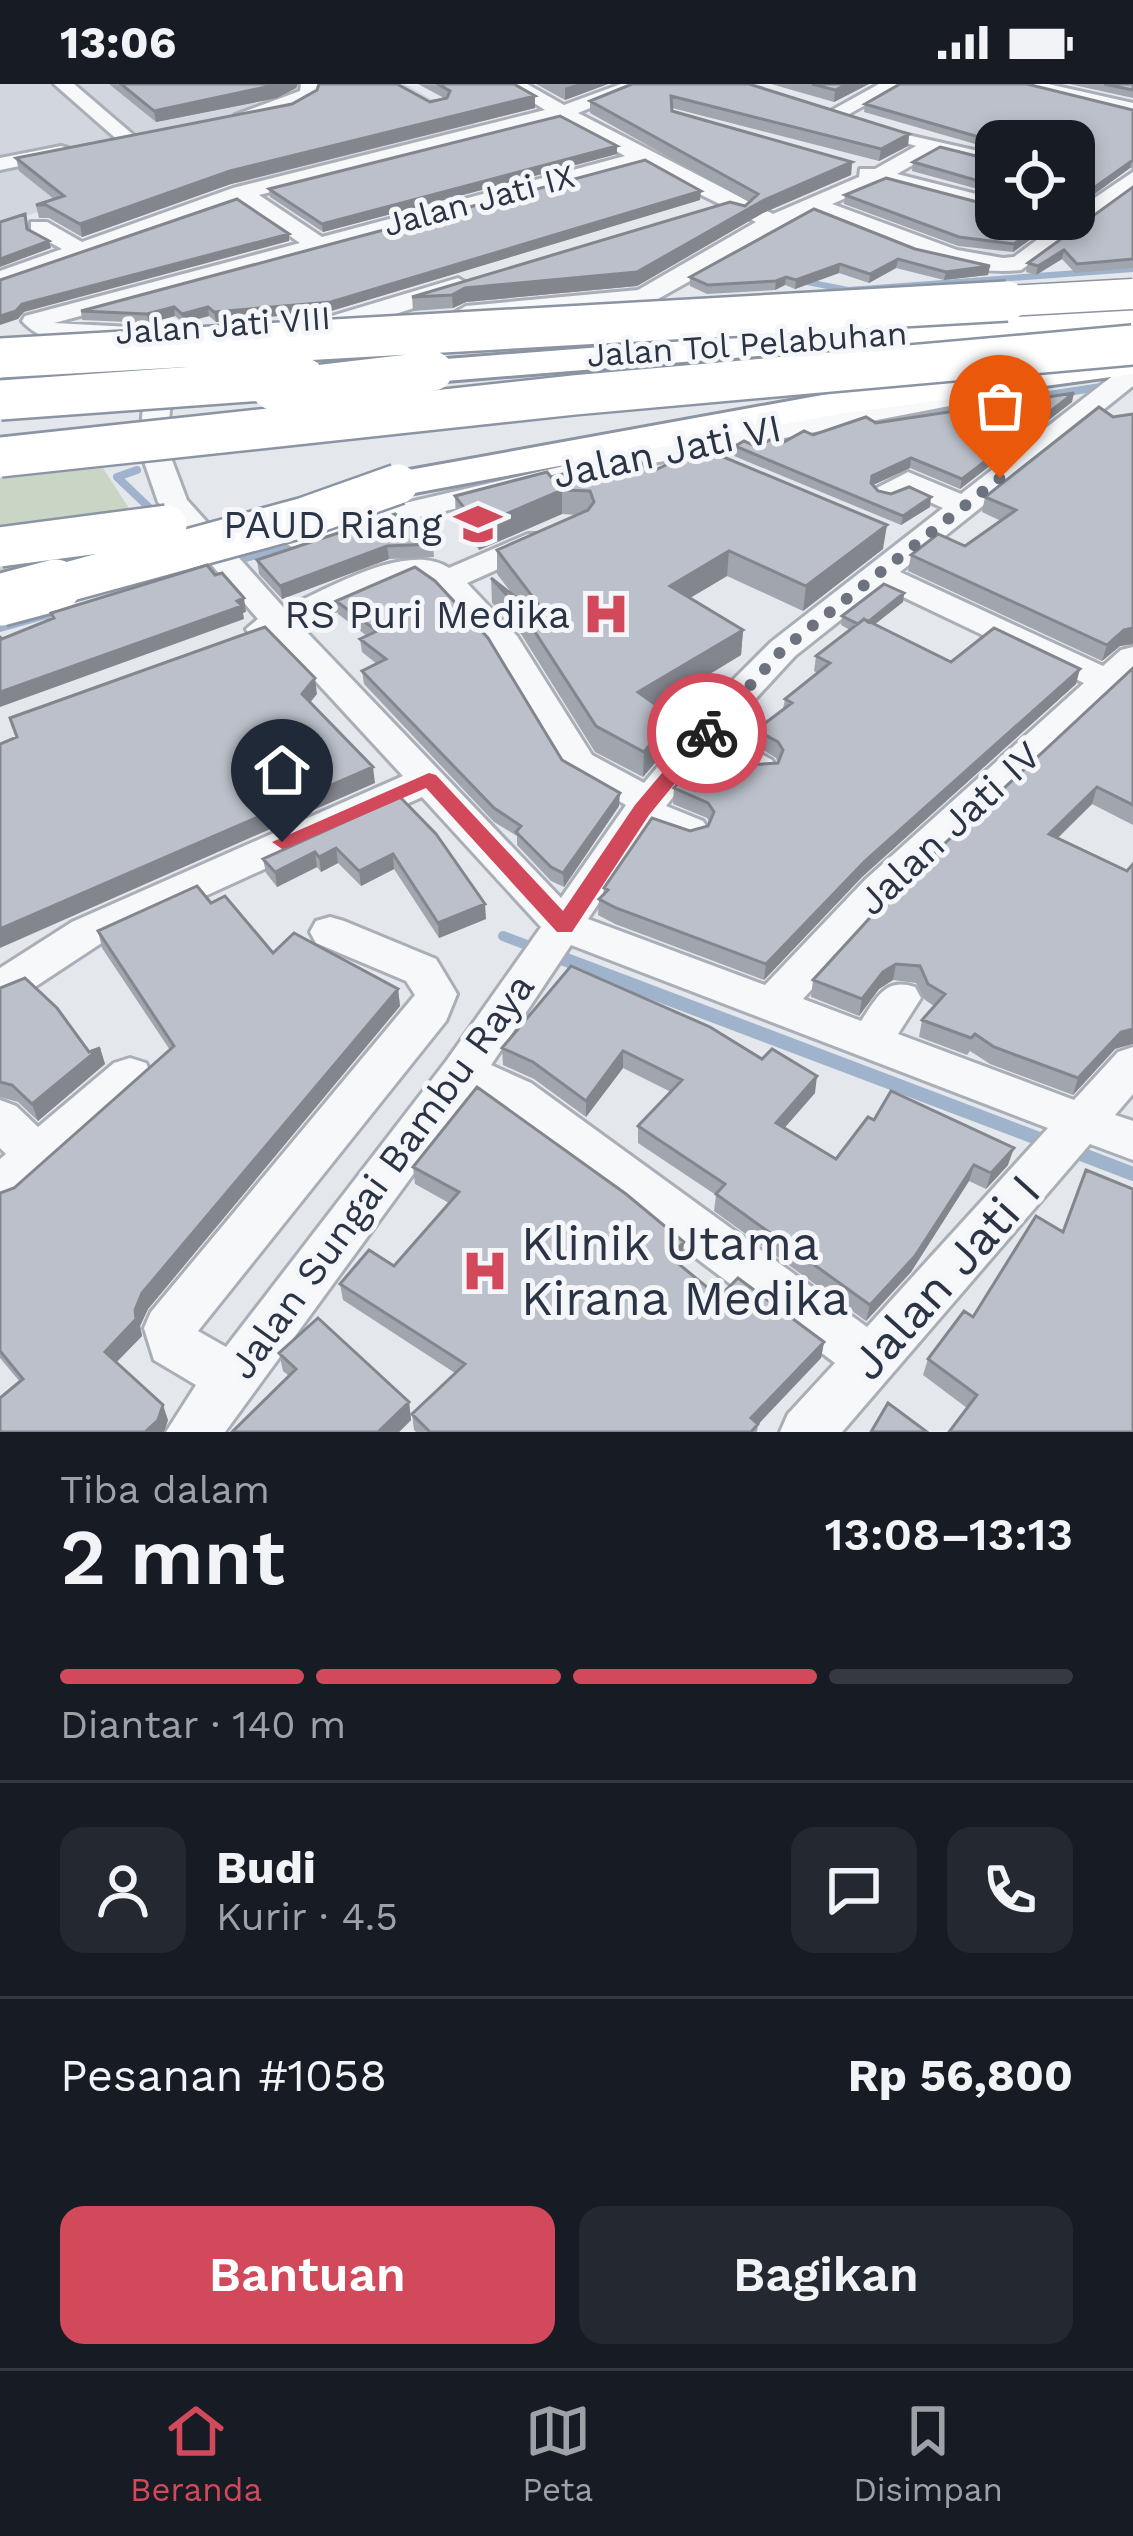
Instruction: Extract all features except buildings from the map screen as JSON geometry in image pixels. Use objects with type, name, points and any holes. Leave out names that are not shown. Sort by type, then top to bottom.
[{"type":"highway","points":[[0,358],[1133,294]]},
{"type":"highway","name":"Jalan Tol Pelabuhan","points":[[433,371],[1133,316]]},
{"type":"highway","points":[[0,400],[433,371]]},
{"type":"highway","points":[[0,424],[433,371]]},
{"type":"highway","points":[[0,457],[528,399],[1130,376]]},
{"type":"highway","points":[[0,547],[117,533],[839,403],[1130,376]]},
{"type":"highway","points":[[0,600],[305,517],[398,484]]},
{"type":"street","points":[[63,84],[106,143]]},
{"type":"street","points":[[217,121],[285,107],[309,94],[310,84]]},
{"type":"street","points":[[513,84],[644,158],[772,222]]},
{"type":"street","points":[[0,279],[241,193],[566,111],[639,84]]},
{"type":"street","points":[[893,84],[825,111],[975,156]]},
{"type":"street","points":[[1023,84],[1133,109]]},
{"type":"street","points":[[0,164],[150,134]]},
{"type":"street","points":[[160,368],[312,355],[320,350],[327,325],[629,300],[657,291],[772,222],[878,176],[933,145]]},
{"type":"street","name":"Jalan Jati IX","points":[[0,329],[644,158]]},
{"type":"street","points":[[846,166],[975,201]]},
{"type":"street","points":[[1095,206],[1119,187]]},
{"type":"street","points":[[241,193],[316,243]]},
{"type":"street","points":[[693,214],[731,202]]},
{"type":"street","points":[[811,204],[967,260],[1008,268],[1051,240]]},
{"type":"street","points":[[39,227],[78,249]]},
{"type":"street","name":"Jalan Jati VIII","points":[[34,321],[41,330],[58,333],[327,325],[480,279]]},
{"type":"street","points":[[161,333],[153,446],[173,502],[213,564],[263,628],[416,784],[554,941],[771,1006],[1080,1127],[1133,1141]]},
{"type":"street","name":"Jalan Jati VI","points":[[0,621],[458,495],[985,392],[1130,376]]},
{"type":"street","name":"Jalan Sungai Bambu Raya","points":[[193,1432],[463,1072],[646,806],[704,736],[783,649],[878,573],[899,541],[962,506],[1130,376]]},
{"type":"street","points":[[688,452],[738,472]]},
{"type":"street","points":[[889,490],[908,481],[962,506]]},
{"type":"street","points":[[450,584],[452,578],[575,524]]},
{"type":"street","points":[[263,628],[411,566],[425,566],[450,584],[505,643],[579,763],[690,830]]},
{"type":"street","points":[[878,573],[1120,669]]},
{"type":"street","name":"Jalan Jati IV","points":[[771,1006],[879,890],[1120,669]]},
{"type":"street","points":[[704,736],[759,768]]},
{"type":"street","points":[[0,988],[86,933],[416,784]]},
{"type":"street","points":[[232,1379],[172,1343],[169,1328],[431,1009],[436,994],[421,970],[330,932]]},
{"type":"street","points":[[869,1043],[900,998]]},
{"type":"street","points":[[431,1009],[447,1006],[491,1030]]},
{"type":"street","name":"Jalan Jati I","points":[[807,1432],[1133,1064]]},
{"type":"street","points":[[463,1072],[515,1096],[869,1358]]},
{"type":"street","points":[[0,1187],[130,1076]]},
{"type":"street","points":[[0,1119],[37,1155]]},
{"type":"shaded area","points":[[0,84],[405,84],[485,130],[251,189],[171,155],[119,184],[0,225]]},
{"type":"green space","points":[[103,468],[169,570],[0,608],[0,478]]},
{"type":"waterway","points":[[802,281],[848,290],[1133,269]]},
{"type":"waterway","points":[[861,424],[1133,382]]},
{"type":"waterway","points":[[737,447],[837,429]]},
{"type":"waterway","points":[[137,470],[117,477],[158,516]]},
{"type":"waterway","points":[[228,563],[303,542]]},
{"type":"waterway","points":[[0,627],[60,610]]},
{"type":"waterway","points":[[503,936],[556,956]]},
{"type":"waterway","points":[[548,953],[1050,1143]]},
{"type":"waterway","points":[[1073,1151],[1133,1174]]},
{"type":"way so far","points":[[707,733],[783,649],[1000,478]]},
{"type":"place","name":"PAUD Riang","points":[[478,524]]},
{"type":"place","name":"RS Puri Medika","points":[[606,614]]},
{"type":"place","name":"Klinik Utama Kirana Medika","points":[[485,1271]]},
{"type":"route","points":[[282,842],[429,779],[564,926],[642,810],[707,733]]}]
